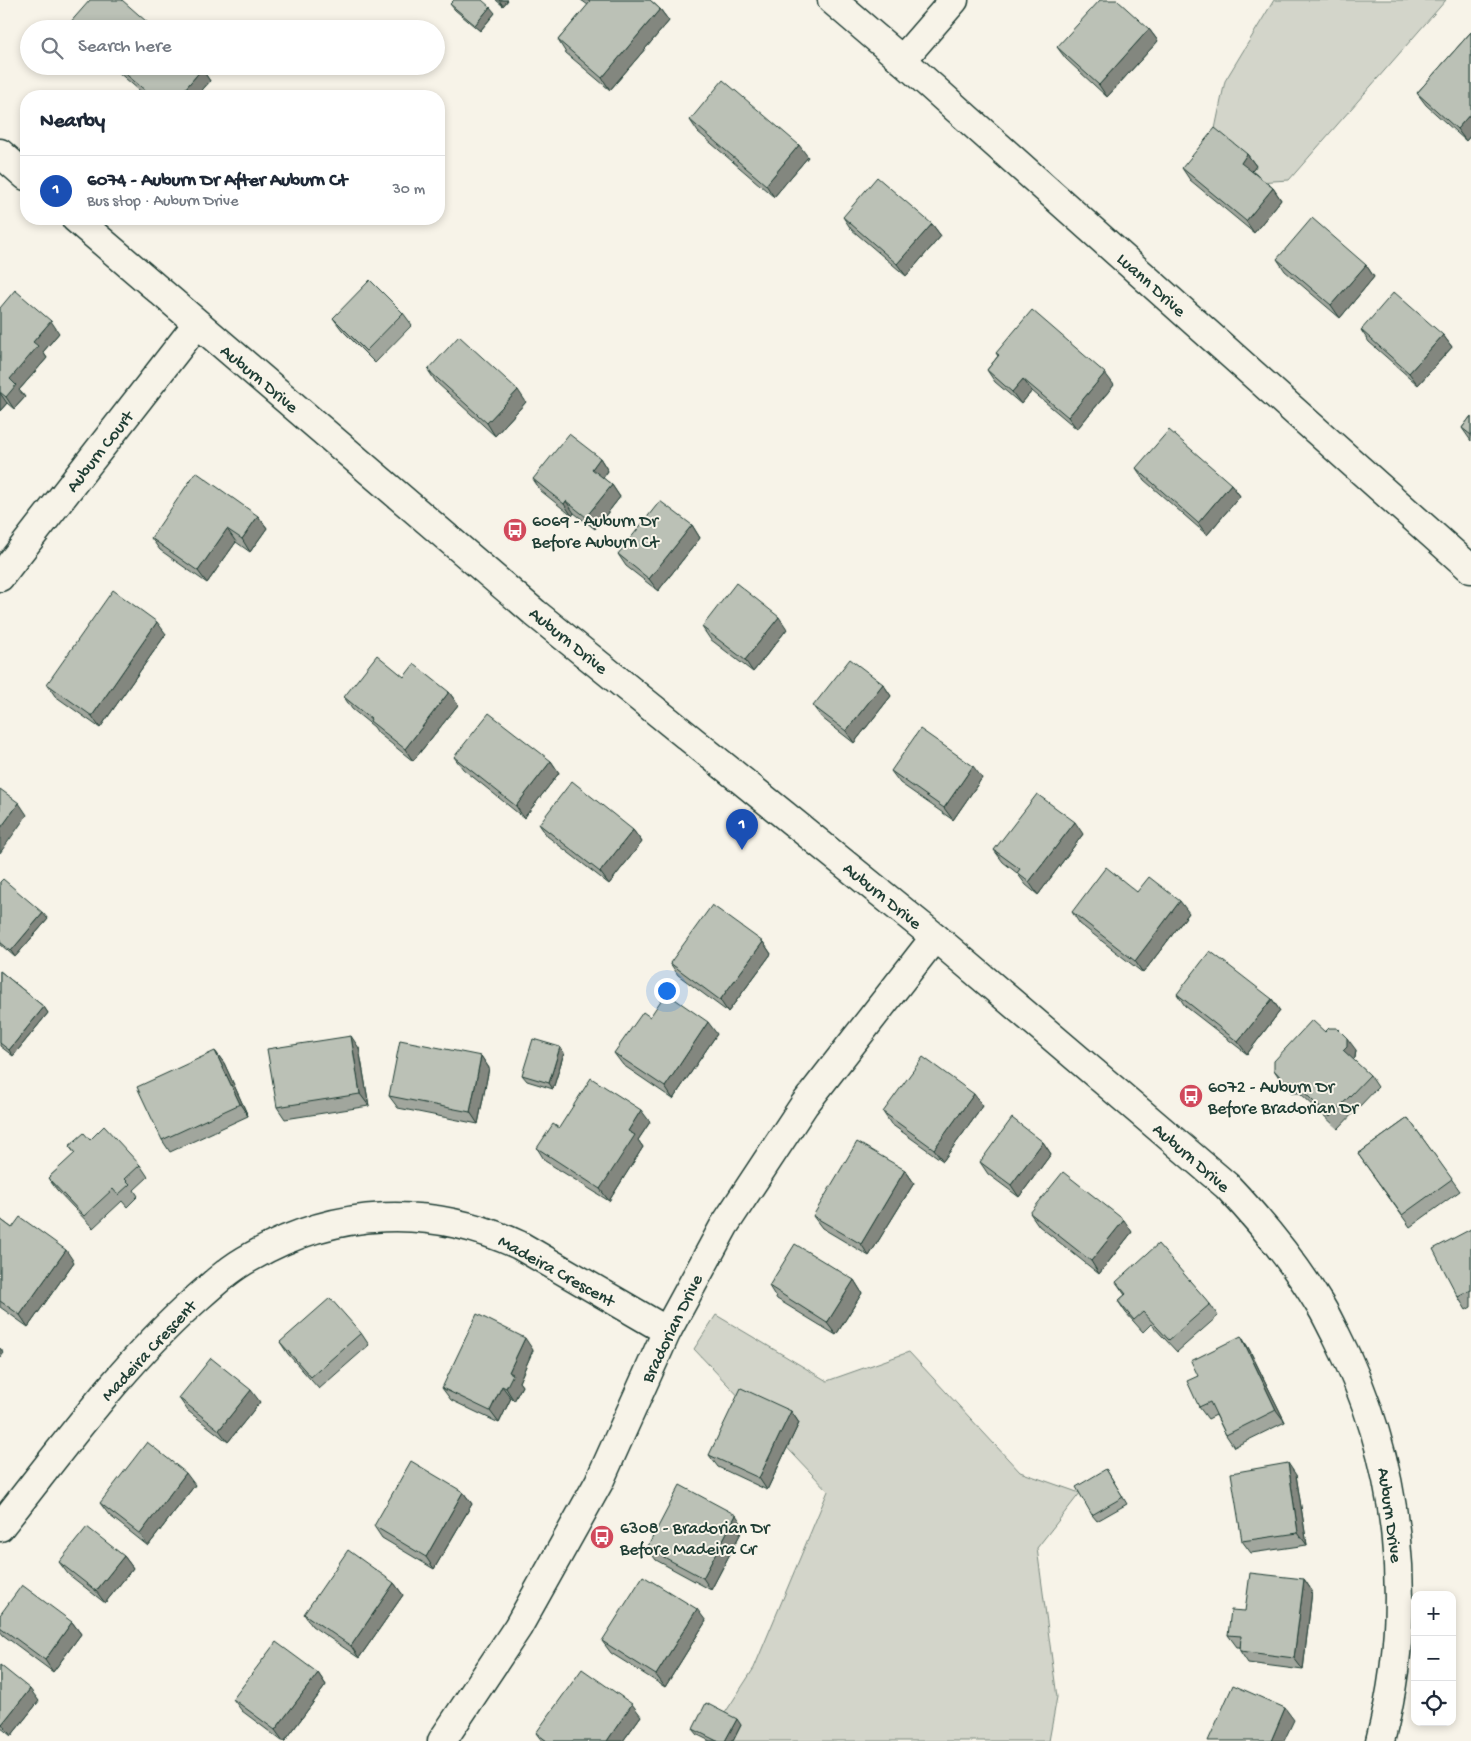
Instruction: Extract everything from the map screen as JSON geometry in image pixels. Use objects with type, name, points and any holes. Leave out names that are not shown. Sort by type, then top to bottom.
[{"type":"street","name":"Luann Drive","points":[[832,0],[902,60],[1471,568]]},
{"type":"street","points":[[902,60],[954,0]]},
{"type":"street","points":[[0,153],[20,171]]},
{"type":"street","name":"Auburn Drive","points":[[83,225],[535,612],[935,937],[1227,1186],[1268,1230],[1320,1304],[1359,1385],[1382,1454],[1391,1501],[1398,1560],[1399,1620],[1393,1680],[1380,1741]]},
{"type":"street","name":"Auburn Court","points":[[0,577],[197,324]]},
{"type":"street","name":"Bradorian Drive","points":[[442,1741],[518,1627],[594,1491],[667,1331],[724,1226],[804,1105],[935,937]]},
{"type":"street","name":"Madeira Crescent","points":[[0,1527],[123,1372],[168,1324],[214,1283],[250,1257],[288,1238],[316,1228],[357,1219],[416,1217],[473,1228],[499,1236],[519,1246],[667,1331]]},
{"type":"shaded area","points":[[1274,0],[1446,0],[1289,180],[1257,182],[1215,129],[1225,81]]},
{"type":"shaded area","points":[[716,1315],[827,1381],[909,1352],[1020,1472],[1080,1493],[1037,1548],[1057,1697],[1049,1741],[707,1741],[754,1668],[828,1491],[694,1349]]},
{"type":"building","points":[[90,0],[122,0],[145,20],[72,20]]},
{"type":"building","points":[[454,0],[482,0],[490,7],[475,25],[450,4]]},
{"type":"building","points":[[587,0],[650,0],[660,9],[602,78],[558,40],[590,2]]},
{"type":"building","points":[[1100,0],[1117,0],[1149,29],[1099,85],[1057,47]]},
{"type":"building","points":[[1471,32],[1471,113],[1457,129],[1417,93]]},
{"type":"building","points":[[127,75],[197,75],[184,90],[145,90]]},
{"type":"building","points":[[723,80],[799,145],[766,185],[690,120]]},
{"type":"building","points":[[1215,128],[1247,154],[1241,163],[1273,188],[1246,221],[1182,168]]},
{"type":"building","points":[[877,177],[932,224],[897,264],[843,217]]},
{"type":"building","points":[[1312,218],[1366,265],[1331,305],[1277,259]]},
{"type":"building","points":[[370,280],[403,313],[366,351],[333,318]]},
{"type":"building","points":[[15,290],[51,321],[33,342],[38,346],[10,379],[16,385],[6,397],[0,392],[0,308]]},
{"type":"building","points":[[1394,292],[1443,335],[1409,373],[1361,330]]},
{"type":"building","points":[[1032,310],[1105,373],[1068,417],[1023,379],[1012,392],[987,370],[999,355],[996,353]]},
{"type":"building","points":[[459,336],[518,390],[487,423],[428,370]]},
{"type":"building","points":[[1471,416],[1471,435],[1462,428]]},
{"type":"building","points":[[1169,430],[1231,484],[1198,523],[1136,468]]},
{"type":"building","points":[[569,434],[600,458],[592,469],[612,485],[586,517],[566,501],[564,504],[533,479]]},
{"type":"building","points":[[196,472],[258,516],[242,539],[227,529],[198,571],[151,538]]},
{"type":"building","points":[[660,501],[692,525],[649,579],[618,554]]},
{"type":"building","points":[[736,583],[779,617],[745,660],[702,627]]},
{"type":"building","points":[[113,590],[157,622],[92,716],[47,684]]},
{"type":"building","points":[[377,655],[404,677],[414,664],[449,692],[405,749],[344,697]]},
{"type":"building","points":[[850,659],[883,684],[846,731],[813,706]]},
{"type":"building","points":[[489,713],[551,761],[516,806],[454,757]]},
{"type":"building","points":[[920,729],[973,766],[944,808],[891,771]]},
{"type":"building","points":[[572,781],[633,830],[600,872],[539,824]]},
{"type":"building","points":[[0,789],[19,803],[0,829]]},
{"type":"building","points":[[1037,794],[1075,822],[1029,882],[1017,873],[1020,869],[994,850]]},
{"type":"building","points":[[1106,867],[1137,892],[1149,877],[1180,901],[1135,961],[1072,912]]},
{"type":"building","points":[[3,879],[43,913],[11,951],[0,942],[0,882]]},
{"type":"building","points":[[712,905],[763,942],[720,1000],[670,963]]},
{"type":"building","points":[[1210,951],[1272,999],[1238,1042],[1177,994]]},
{"type":"building","points":[[0,971],[44,1007],[9,1050],[0,1043]]},
{"type":"building","points":[[666,993],[708,1022],[665,1087],[614,1053],[643,1012],[650,1017]]},
{"type":"building","points":[[1312,1020],[1325,1032],[1329,1028],[1337,1028],[1347,1038],[1347,1046],[1343,1050],[1370,1075],[1330,1117],[1292,1081],[1284,1081],[1274,1070],[1274,1061]]},
{"type":"building","points":[[351,1036],[360,1094],[277,1107],[267,1049]]},
{"type":"building","points":[[533,1039],[560,1047],[549,1083],[522,1075]]},
{"type":"building","points":[[400,1040],[481,1056],[470,1112],[389,1096]]},
{"type":"building","points":[[215,1051],[240,1104],[162,1140],[137,1087]]},
{"type":"building","points":[[923,1057],[974,1094],[934,1149],[883,1112]]},
{"type":"building","points":[[591,1078],[641,1110],[628,1131],[635,1135],[600,1189],[537,1148],[553,1124],[559,1128]]},
{"type":"building","points":[[1012,1118],[1043,1142],[1011,1185],[980,1162]]},
{"type":"building","points":[[1408,1118],[1452,1179],[1402,1215],[1358,1154]]},
{"type":"building","points":[[104,1126],[140,1165],[125,1179],[130,1184],[118,1195],[113,1189],[84,1216],[48,1178],[75,1153],[69,1146],[84,1133],[90,1140]]},
{"type":"building","points":[[857,1142],[905,1170],[861,1244],[813,1216]]},
{"type":"building","points":[[1063,1172],[1124,1220],[1091,1261],[1030,1213]]},
{"type":"building","points":[[20,1217],[66,1250],[20,1315],[0,1301],[0,1219],[12,1228]]},
{"type":"building","points":[[1471,1229],[1471,1290],[1458,1297],[1433,1249]]},
{"type":"building","points":[[795,1244],[854,1280],[827,1323],[769,1286]]},
{"type":"building","points":[[1158,1244],[1210,1304],[1169,1340],[1143,1312],[1134,1320],[1118,1301],[1126,1294],[1116,1282]]},
{"type":"building","points":[[330,1298],[361,1333],[311,1377],[280,1342]]},
{"type":"building","points":[[477,1314],[525,1338],[509,1372],[513,1374],[506,1388],[502,1386],[490,1411],[442,1388]]},
{"type":"building","points":[[1241,1336],[1276,1410],[1226,1435],[1210,1402],[1199,1407],[1187,1381],[1198,1376],[1191,1361]]},
{"type":"building","points":[[211,1358],[251,1390],[219,1430],[179,1398]]},
{"type":"building","points":[[741,1388],[791,1411],[759,1478],[709,1455]]},
{"type":"building","points":[[147,1442],[186,1473],[140,1534],[100,1503]]},
{"type":"building","points":[[411,1461],[463,1492],[426,1557],[374,1526]]},
{"type":"building","points":[[1288,1463],[1298,1533],[1242,1541],[1231,1473]]},
{"type":"building","points":[[1106,1469],[1123,1497],[1092,1515],[1076,1487]]},
{"type":"building","points":[[680,1485],[736,1515],[703,1578],[647,1548]]},
{"type":"building","points":[[87,1527],[124,1556],[96,1591],[59,1562]]},
{"type":"building","points":[[348,1550],[394,1583],[351,1646],[304,1614]]},
{"type":"building","points":[[1250,1573],[1304,1579],[1294,1658],[1240,1651],[1241,1636],[1228,1635],[1231,1610],[1245,1611]]},
{"type":"building","points":[[643,1576],[697,1609],[656,1675],[602,1641]]},
{"type":"building","points":[[22,1585],[72,1622],[45,1660],[0,1627],[0,1615]]},
{"type":"building","points":[[276,1642],[318,1673],[275,1730],[233,1699]]},
{"type":"building","points":[[0,1665],[30,1689],[2,1724],[0,1722]]},
{"type":"building","points":[[582,1669],[632,1704],[607,1741],[547,1741],[536,1733]]},
{"type":"building","points":[[1233,1685],[1285,1708],[1271,1741],[1208,1741]]},
{"type":"building","points":[[706,1703],[737,1719],[725,1741],[717,1741],[693,1729]]},
{"type":"place","name":"6069 - Auburn Dr Before Auburn Ct","points":[[515,530]]},
{"type":"place","name":"6074 - Auburn Dr After Auburn Ct","points":[[742,850]]},
{"type":"place","name":"6072 - Auburn Dr Before Bradorian Dr","points":[[1191,1096]]},
{"type":"place","name":"6308 - Bradorian Dr Before Madeira Cr","points":[[602,1537]]}]
